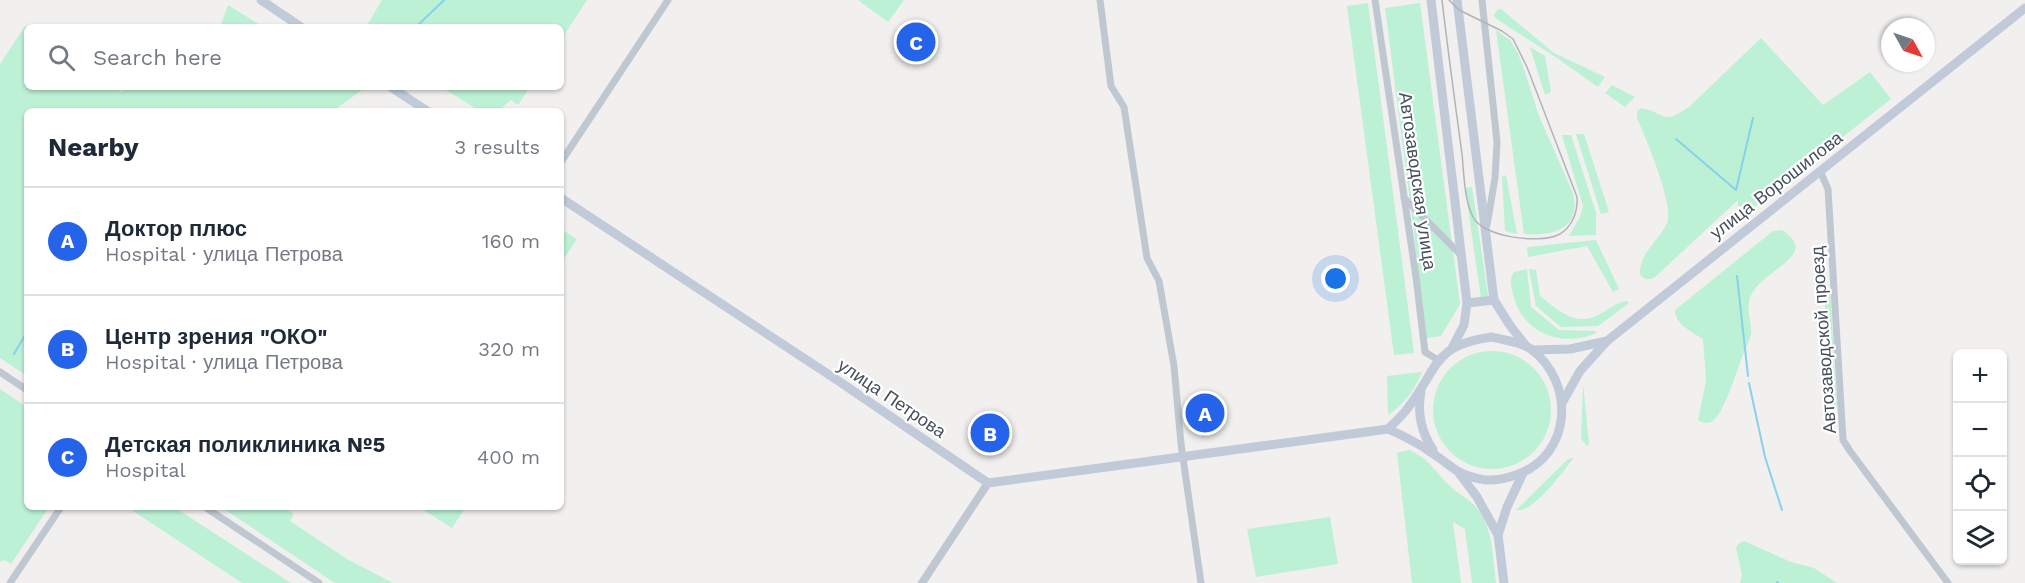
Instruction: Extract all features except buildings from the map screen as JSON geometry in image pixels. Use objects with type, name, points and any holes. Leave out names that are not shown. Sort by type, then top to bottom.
[{"type":"main road","points":[[261,0],[297,24]]},
{"type":"main road","name":"Автозаводская улица","points":[[1431,0],[1467,303],[1464,325],[1452,348]]},
{"type":"main road","points":[[1457,0],[1494,300],[1509,324],[1529,348],[1547,364],[1558,382],[1562,403],[1561,424],[1547,455],[1523,472],[1503,479],[1482,480],[1459,473]]},
{"type":"main road","name":"улица Ворошилова","points":[[1529,348],[1570,349],[1607,341],[2025,8]]},
{"type":"main road","points":[[396,90],[423,108]]},
{"type":"main road","name":"улица Петрова","points":[[564,200],[831,376],[988,483]]},
{"type":"main road","points":[[1467,303],[1494,300]]},
{"type":"main road","points":[[1388,429],[1407,409],[1438,360],[1452,348],[1471,340],[1492,337],[1529,348]]},
{"type":"main road","points":[[1562,403],[1580,371],[1607,341]]},
{"type":"main road","points":[[1423,384],[1419,402],[1420,421],[1426,439],[1436,455]]},
{"type":"main road","points":[[988,483],[1388,429],[1413,440],[1459,473],[1477,497],[1498,535],[1504,583]]},
{"type":"main road","points":[[1498,535],[1507,507],[1523,472]]},
{"type":"street","points":[[564,157],[668,0]]},
{"type":"street","points":[[1100,0],[1111,86],[1124,106],[1147,258],[1159,281],[1174,366],[1183,457],[1201,583]]},
{"type":"street","name":"Автозаводская улица","points":[[1375,0],[1425,352],[1438,360]]},
{"type":"street","points":[[1482,0],[1497,142],[1495,178],[1485,233]]},
{"type":"street","name":"Автозаводской проезд","points":[[1820,171],[1828,189],[1843,440],[1948,583]]},
{"type":"street","points":[[1404,198],[1461,255]]},
{"type":"street","points":[[0,372],[24,388]]},
{"type":"street","points":[[922,583],[988,483]]},
{"type":"street","points":[[10,583],[59,510]]},
{"type":"street","points":[[209,510],[319,583]]},
{"type":"green space","points":[[382,0],[587,0],[564,35],[564,24],[368,24]]},
{"type":"green space","points":[[858,0],[904,0],[888,22]]},
{"type":"green space","points":[[1368,3],[1414,353],[1394,355],[1347,6]]},
{"type":"green space","points":[[1420,3],[1460,304],[1441,336],[1426,338],[1385,8]]},
{"type":"green space","points":[[228,5],[258,24],[221,24]]},
{"type":"green space","points":[[1498,9],[1501,9],[1554,53],[1605,77],[1598,87],[1495,18],[1494,15]]},
{"type":"green space","points":[[24,28],[24,90],[118,90],[121,92],[124,90],[362,90],[337,108],[24,108],[24,374],[0,358],[0,64]]},
{"type":"green space","points":[[1496,30],[1510,40],[1518,53],[1539,116],[1573,193],[1575,205],[1573,215],[1563,228],[1555,232],[1524,234]]},
{"type":"green space","points":[[1761,38],[1823,105],[1870,72],[1891,99],[1754,207],[1738,206],[1738,200],[1654,278],[1644,278],[1640,274],[1643,260],[1664,229],[1668,215],[1663,187],[1637,118],[1637,112],[1641,108],[1668,117],[1680,113]]},
{"type":"green space","points":[[1530,47],[1545,56],[1551,92],[1545,95]]},
{"type":"green space","points":[[1612,85],[1635,97],[1625,107],[1605,93]]},
{"type":"green space","points":[[446,90],[528,90],[518,105],[511,100],[502,108],[475,108]]},
{"type":"green space","points":[[1576,134],[1584,134],[1609,212],[1601,214]]},
{"type":"green space","points":[[1562,135],[1571,135],[1596,213],[1596,235],[1569,236],[1580,217],[1583,206]]},
{"type":"green space","points":[[1506,175],[1517,234],[1505,231],[1502,177]]},
{"type":"green space","points":[[1472,187],[1488,295],[1485,299],[1481,298],[1465,188]]},
{"type":"green space","points":[[1782,230],[1793,240],[1795,249],[1791,257],[1762,281],[1754,291],[1749,302],[1751,334],[1730,390],[1716,418],[1709,423],[1701,422],[1698,420],[1706,381],[1703,339],[1681,323],[1675,310],[1773,231]]},
{"type":"green space","points":[[564,231],[577,239],[564,258]]},
{"type":"green space","points":[[1596,240],[1619,289],[1613,292],[1587,246],[1528,257],[1527,247]]},
{"type":"green space","points":[[1527,269],[1531,307],[1559,330],[1595,331],[1597,333],[1570,339],[1557,338],[1534,328],[1518,308],[1511,285],[1514,272]]},
{"type":"green space","points":[[1529,269],[1536,270],[1540,296],[1568,316],[1591,318],[1620,303],[1627,301],[1629,303],[1598,326],[1561,327],[1536,306]]},
{"type":"green space","points":[[1830,290],[1837,409],[1830,409],[1824,291]]},
{"type":"green space","points":[[1492,351],[1515,355],[1534,368],[1547,387],[1551,410],[1547,433],[1534,452],[1515,465],[1492,469],[1469,465],[1450,452],[1437,433],[1433,410],[1437,387],[1450,368],[1469,355]]},
{"type":"green space","points":[[1422,372],[1408,396],[1388,415],[1387,376]]},
{"type":"green space","points":[[1583,383],[1589,444],[1587,446],[1581,439]]},
{"type":"green space","points":[[0,389],[24,405],[24,510],[47,510],[11,564],[5,560],[0,562]]},
{"type":"green space","points":[[1409,450],[1426,460],[1482,515],[1489,533],[1496,583],[1472,583],[1465,529],[1453,522],[1461,583],[1412,583],[1397,453]]},
{"type":"green space","points":[[1574,458],[1539,499],[1523,509],[1516,510],[1568,459]]},
{"type":"green space","points":[[132,510],[179,510],[291,583],[242,583]]},
{"type":"green space","points":[[226,510],[287,510],[294,514],[290,521],[347,559],[393,583],[335,583]]},
{"type":"green space","points":[[424,510],[463,510],[452,528]]},
{"type":"green space","points":[[1330,517],[1338,564],[1256,577],[1247,529]]},
{"type":"green space","points":[[1744,541],[1791,562],[1814,568],[1837,583],[1740,583],[1742,575],[1736,548]]},
{"type":"waterway","points":[[419,24],[444,0]]},
{"type":"waterway","points":[[1676,139],[1736,190],[1753,118]]},
{"type":"waterway","points":[[1737,276],[1748,376]]},
{"type":"waterway","points":[[14,354],[24,337]]},
{"type":"waterway","points":[[1749,383],[1765,457],[1782,510]]},
{"type":"tram line","points":[[1442,0],[1465,186],[1473,217],[1488,230],[1512,237],[1538,239],[1558,235],[1573,219],[1577,197],[1527,67],[1513,39],[1502,31],[1459,10],[1449,0]]},
{"type":"place","name":"Детская поликлиника №5","points":[[916,42]]},
{"type":"place","name":"Доктор плюс","points":[[1205,413]]},
{"type":"place","name":"Центр зрения \"ОКО\"","points":[[990,433]]}]
